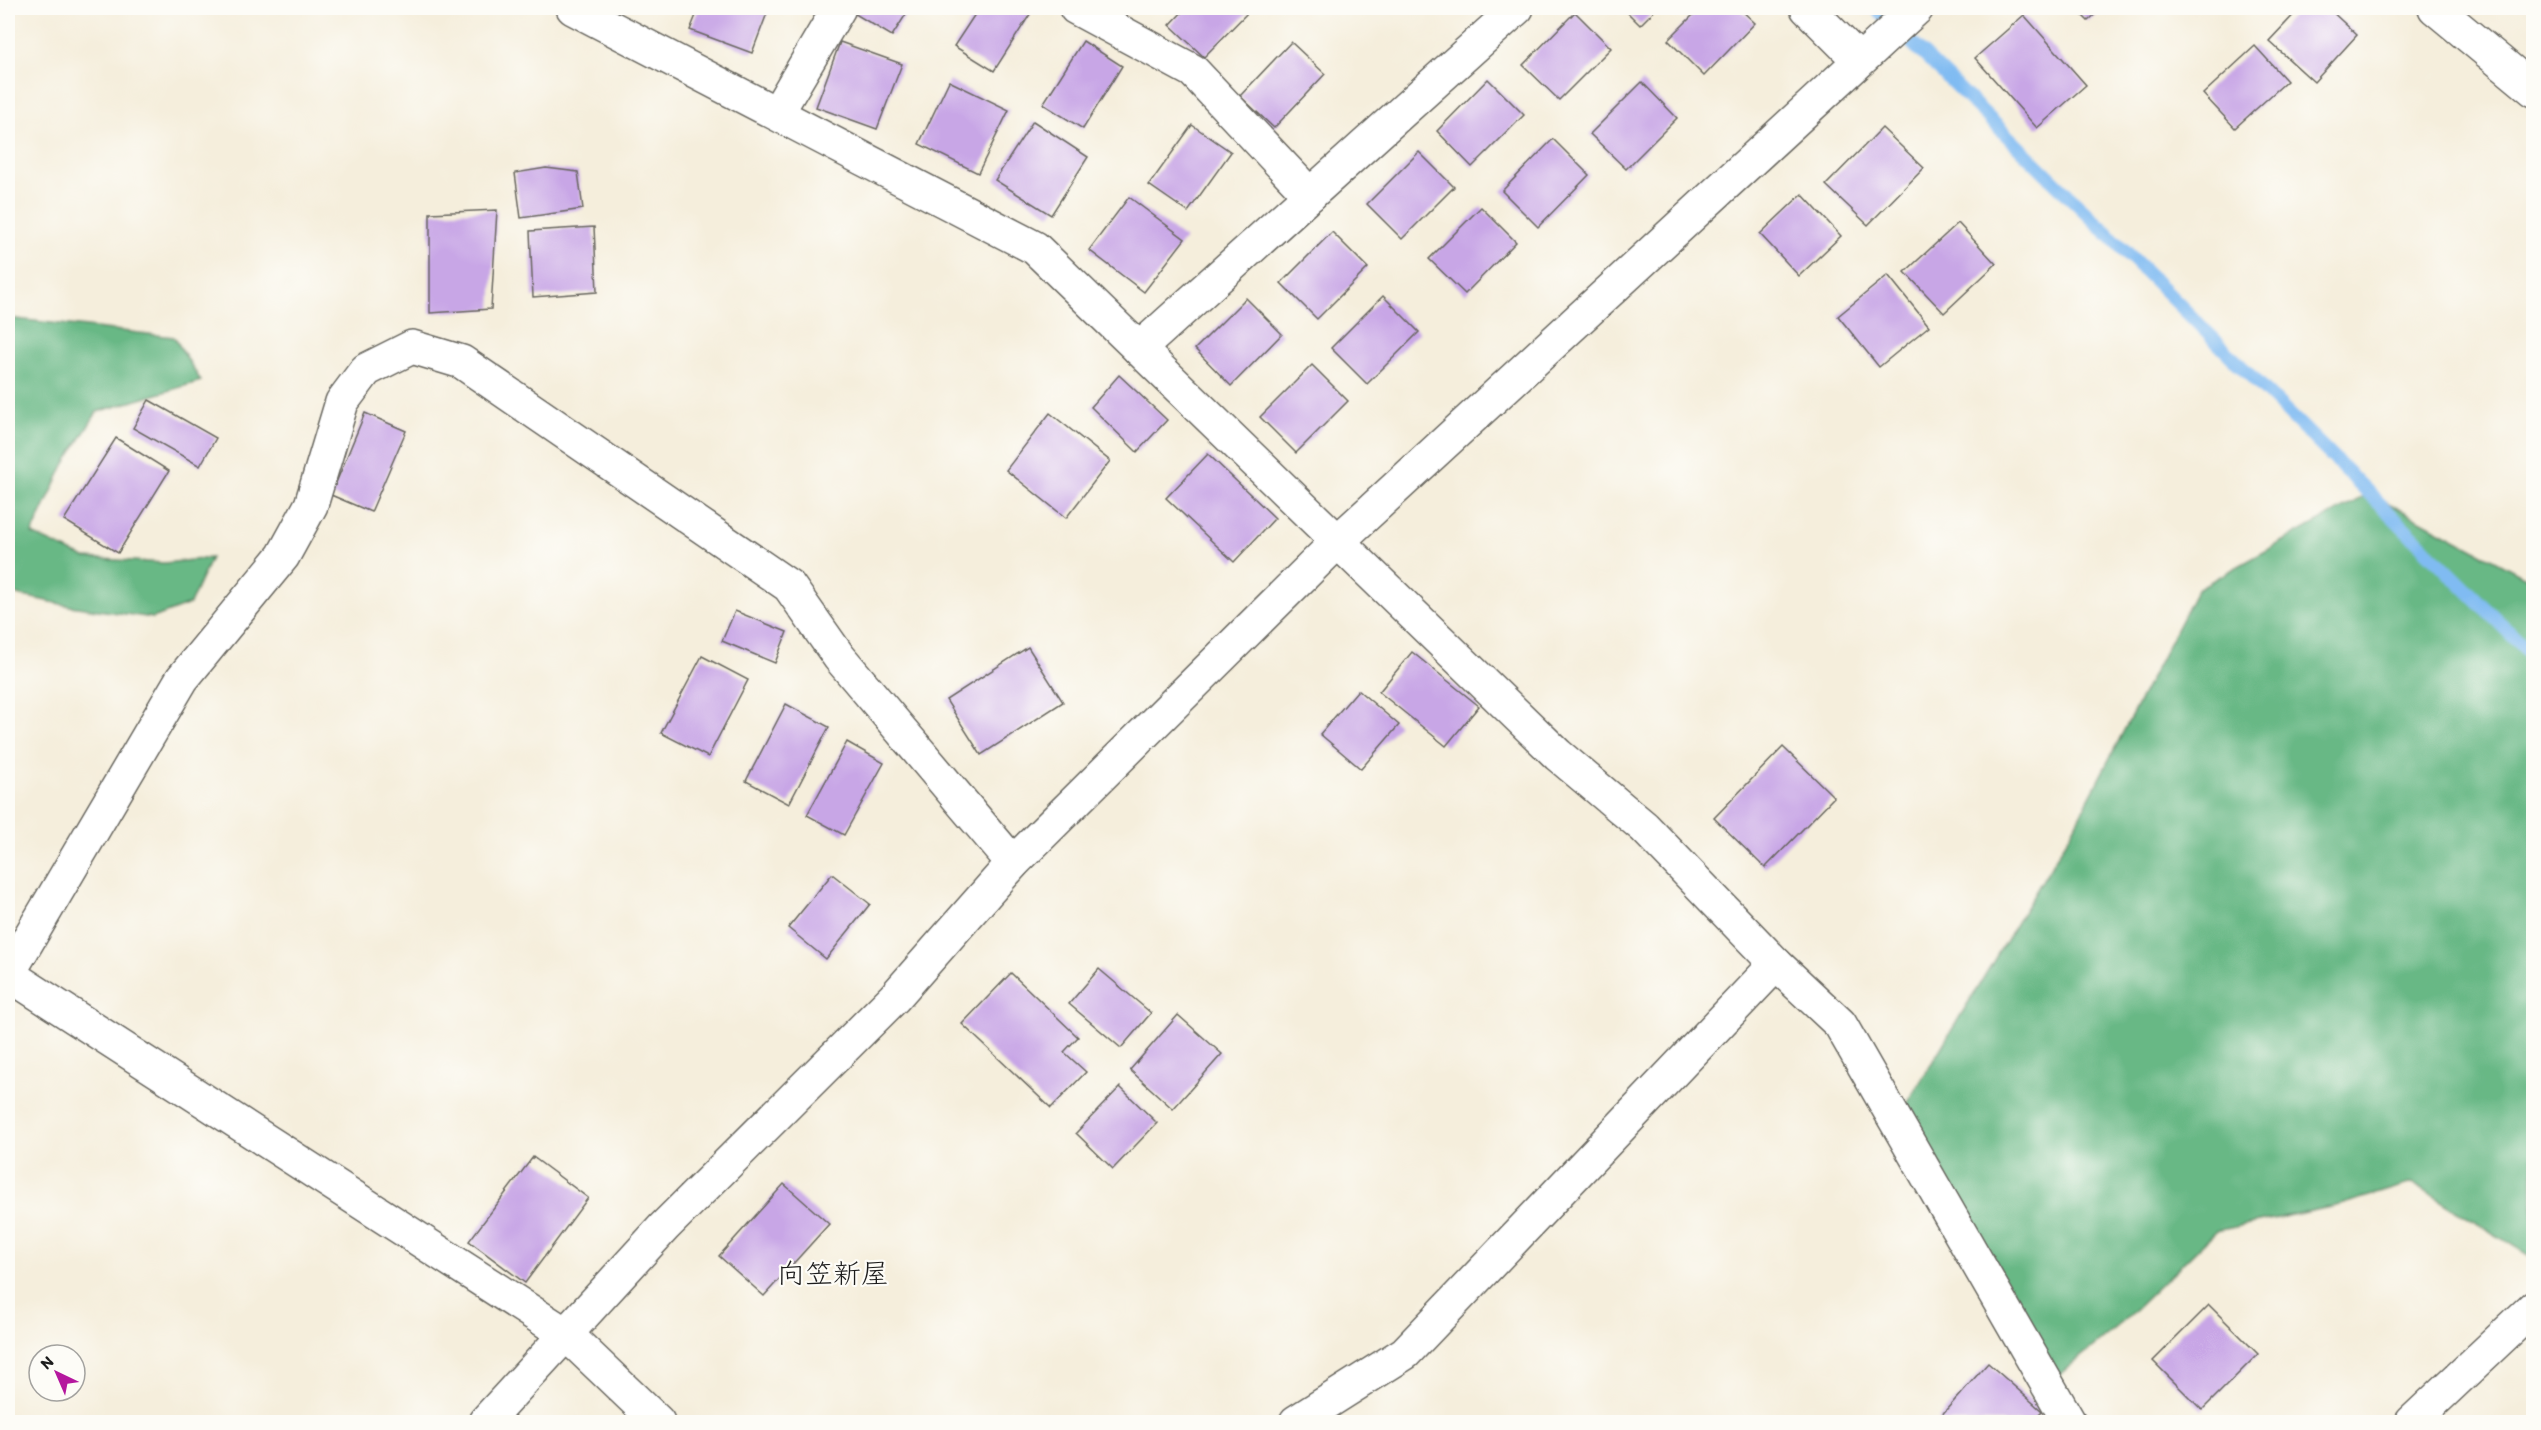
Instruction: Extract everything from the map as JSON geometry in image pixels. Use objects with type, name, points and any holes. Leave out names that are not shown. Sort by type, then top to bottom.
[{"type":"street","points":[[573,8],[1035,248],[1558,755],[1644,827],[1776,964],[1840,1024],[2069,1422]]},
{"type":"street","points":[[777,113],[839,8]]},
{"type":"street","points":[[1076,8],[1193,70],[1310,195]]},
{"type":"street","points":[[1139,349],[1517,8]]},
{"type":"street","points":[[1807,8],[1859,60]]},
{"type":"street","points":[[485,1422],[664,1227],[894,998],[1013,863],[1337,542],[1917,8]]},
{"type":"street","points":[[2435,8],[2534,90]]},
{"type":"street","points":[[658,1422],[567,1335],[8,974],[182,679],[283,556],[311,505],[342,402],[366,370],[412,347],[462,362],[789,586],[839,657],[1013,863]]},
{"type":"street","points":[[1296,1422],[1405,1353],[1776,964]]},
{"type":"street","points":[[2412,1422],[2534,1307]]},
{"type":"green space","points":[[8,318],[174,337],[201,381],[97,412],[64,465],[32,534],[85,558],[164,563],[211,558],[190,604],[153,618],[70,606],[8,593]]},
{"type":"green space","points":[[2370,493],[2533,581],[2533,1258],[2412,1183],[2340,1205],[2216,1231],[2119,1325],[2048,1384],[1896,1122],[2071,833],[2197,589]]},
{"type":"building","points":[[699,8],[769,8],[752,53],[690,30]]},
{"type":"building","points":[[855,8],[910,8],[892,36],[852,12]]},
{"type":"building","points":[[979,8],[1034,8],[994,71],[954,46]]},
{"type":"building","points":[[1186,8],[1252,8],[1204,57],[1170,25]]},
{"type":"building","points":[[1623,8],[1657,8],[1640,25]]},
{"type":"building","points":[[1700,8],[1739,8],[1755,23],[1704,76],[1668,40]]},
{"type":"building","points":[[2075,8],[2102,8],[2088,21]]},
{"type":"building","points":[[2300,8],[2328,8],[2357,35],[2314,82],[2269,41]]},
{"type":"building","points":[[1575,12],[1611,48],[1559,100],[1523,65]]},
{"type":"building","points":[[2024,15],[2086,85],[2037,128],[1975,58]]},
{"type":"building","points":[[1083,41],[1122,66],[1083,129],[1043,104]]},
{"type":"building","points":[[840,42],[902,64],[877,129],[816,107]]},
{"type":"building","points":[[1291,42],[1325,74],[1274,128],[1240,96]]},
{"type":"building","points":[[2255,46],[2287,81],[2235,128],[2203,94]]},
{"type":"building","points":[[1488,79],[1524,115],[1472,167],[1437,131]]},
{"type":"building","points":[[949,81],[1009,110],[978,173],[919,144]]},
{"type":"building","points":[[1642,82],[1677,118],[1626,169],[1590,134]]},
{"type":"building","points":[[1033,121],[1088,157],[1051,215],[995,180]]},
{"type":"building","points":[[1192,125],[1231,152],[1188,212],[1149,185]]},
{"type":"building","points":[[1882,128],[1924,168],[1868,225],[1826,185]]},
{"type":"building","points":[[1553,139],[1589,175],[1538,227],[1502,191]]},
{"type":"building","points":[[1419,152],[1454,187],[1402,239],[1367,204]]},
{"type":"building","points":[[546,168],[578,172],[583,209],[521,218],[515,173]]},
{"type":"building","points":[[1802,194],[1841,236],[1799,276],[1760,234]]},
{"type":"building","points":[[1129,197],[1185,239],[1144,292],[1089,250]]},
{"type":"building","points":[[1481,207],[1516,242],[1465,294],[1429,259]]},
{"type":"building","points":[[497,210],[491,309],[430,313],[430,213]]},
{"type":"building","points":[[1958,223],[1996,264],[1944,313],[1905,272]]},
{"type":"building","points":[[594,227],[597,292],[533,297],[530,231]]},
{"type":"building","points":[[1332,232],[1368,268],[1317,319],[1281,283]]},
{"type":"building","points":[[1888,275],[1929,326],[1879,367],[1838,316]]},
{"type":"building","points":[[1383,296],[1419,332],[1367,384],[1331,348]]},
{"type":"building","points":[[1246,298],[1282,334],[1231,386],[1195,349]]},
{"type":"building","points":[[1312,365],[1348,401],[1296,453],[1260,417]]},
{"type":"building","points":[[1119,375],[1167,420],[1137,452],[1091,407]]},
{"type":"building","points":[[149,400],[216,438],[200,466],[133,428]]},
{"type":"building","points":[[365,413],[406,431],[371,512],[331,495]]},
{"type":"building","points":[[1050,413],[1110,461],[1066,518],[1006,470]]},
{"type":"building","points":[[116,438],[169,471],[118,553],[64,520]]},
{"type":"building","points":[[1208,454],[1275,518],[1234,562],[1166,498]]},
{"type":"building","points":[[735,611],[787,632],[775,663],[722,641]]},
{"type":"building","points":[[1028,647],[1063,702],[981,755],[946,700]]},
{"type":"building","points":[[1412,652],[1479,706],[1446,746],[1379,692]]},
{"type":"building","points":[[702,656],[748,680],[708,757],[661,733]]},
{"type":"building","points":[[1358,690],[1399,725],[1361,769],[1320,734]]},
{"type":"building","points":[[786,704],[829,727],[789,804],[746,781]]},
{"type":"building","points":[[847,742],[884,763],[844,835],[807,815]]},
{"type":"building","points":[[1783,747],[1834,797],[1765,868],[1714,818]]},
{"type":"building","points":[[832,874],[870,904],[826,959],[788,928]]},
{"type":"building","points":[[1099,969],[1151,1013],[1121,1048],[1069,1004]]},
{"type":"building","points":[[1011,973],[1078,1037],[1064,1052],[1086,1072],[1051,1108],[962,1024]]},
{"type":"building","points":[[1178,1015],[1222,1054],[1173,1109],[1130,1070]]},
{"type":"building","points":[[1120,1087],[1157,1123],[1113,1169],[1076,1133]]},
{"type":"building","points":[[533,1157],[588,1198],[525,1283],[469,1241]]},
{"type":"building","points":[[784,1184],[829,1224],[764,1296],[719,1256]]},
{"type":"building","points":[[2209,1305],[2258,1354],[2202,1410],[2153,1361]]},
{"type":"building","points":[[1988,1363],[2042,1411],[2031,1422],[1942,1422],[1938,1419]]},
{"type":"waterway","points":[[1876,8],[2106,232],[2534,657]]},
{"type":"district","name":"向笠新屋","points":[[833,1273]]}]
